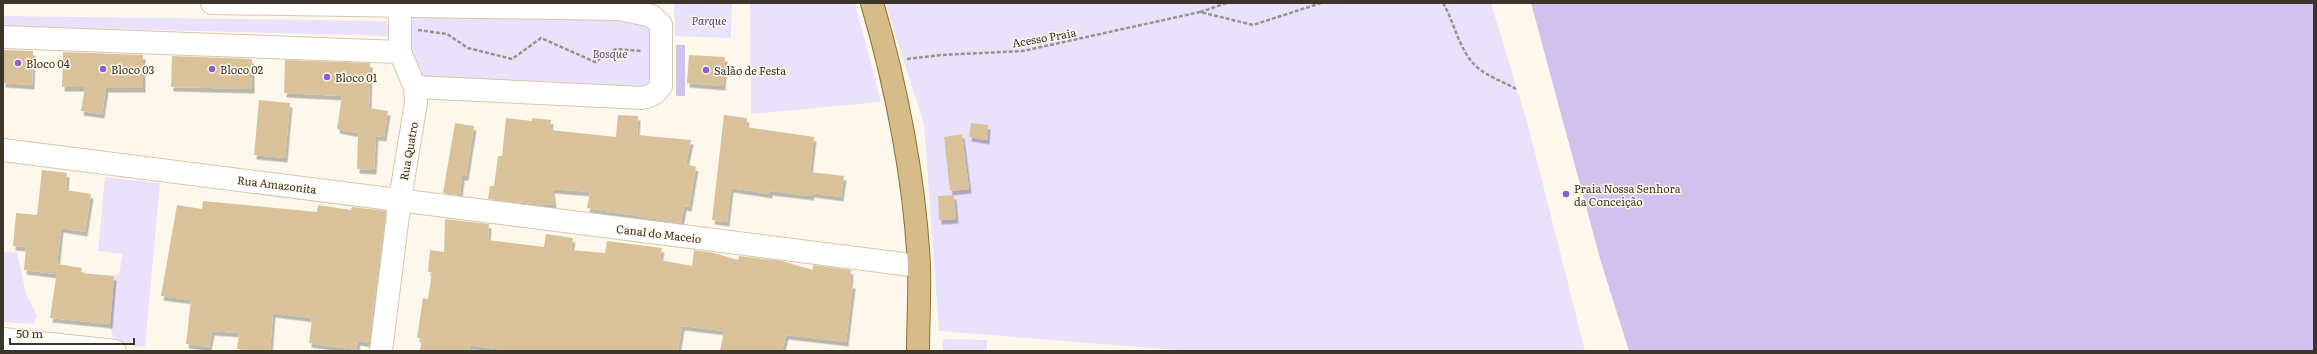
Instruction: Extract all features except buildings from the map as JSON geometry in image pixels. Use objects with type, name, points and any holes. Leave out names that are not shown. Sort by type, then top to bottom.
[{"type":"main road","points":[[872,3],[889,62],[912,192],[918,266],[918,351]]},
{"type":"street","points":[[212,3],[620,9],[640,12],[652,16],[661,25],[661,86],[657,93],[642,98],[416,95],[400,52],[400,6]]},
{"type":"street","points":[[3,37],[400,52]]},
{"type":"street","name":"Rua Quatro","points":[[400,199],[416,95]]},
{"type":"street","name":"Rua Amazonita","points":[[3,150],[400,199]]},
{"type":"street","points":[[381,351],[400,199]]},
{"type":"street","name":"Canal do Maceio","points":[[400,199],[918,266]]},
{"type":"street","points":[[3,339],[115,351]]},
{"type":"path","name":"Acesso Praia","points":[[889,62],[941,55],[1023,51],[1200,12],[1227,3]]},
{"type":"path","name":"Acesso Praia","points":[[1200,12],[1253,25],[1321,3]]},
{"type":"path","points":[[1443,3],[1451,16],[1464,51],[1478,68],[1516,89]]},
{"type":"path","points":[[400,28],[446,34],[468,48],[512,59],[541,38],[595,62],[616,49],[662,52]]},
{"type":"green space","name":"Parque","points":[[674,3],[732,3],[731,38],[675,36]]},
{"type":"green space","points":[[750,3],[855,3],[881,102],[751,114]]},
{"type":"green space","points":[[885,3],[1491,3],[1528,125],[1585,351],[1189,351],[939,331],[924,124]]},
{"type":"green space","name":"Bosque","points":[[405,12],[637,16],[653,25],[655,84],[639,92],[425,82],[407,59]]},
{"type":"green space","points":[[3,16],[387,21],[388,36],[3,26]]},
{"type":"green space","points":[[105,177],[160,183],[145,347],[114,343],[110,324],[114,276],[119,273],[123,254],[98,251]]},
{"type":"green space","points":[[3,251],[17,253],[26,294],[37,315],[34,324],[3,322]]},
{"type":"green space","points":[[943,339],[987,340],[987,351],[943,351]]},
{"type":"shaded area","points":[[1531,3],[2314,3],[2314,351],[1629,351],[1601,262]]},
{"type":"shaded area","points":[[676,45],[685,45],[685,96],[676,96]]},
{"type":"place","name":"Bloco 04","points":[[18,63]]},
{"type":"place","name":"Bloco 03","points":[[103,69]]},
{"type":"place","name":"Bloco 02","points":[[212,69]]},
{"type":"place","name":"Salão de Festa","points":[[706,70]]},
{"type":"place","name":"Bloco 01","points":[[327,77]]},
{"type":"place","name":"Praia Nossa Senhora da Conceição","points":[[1566,194]]}]
